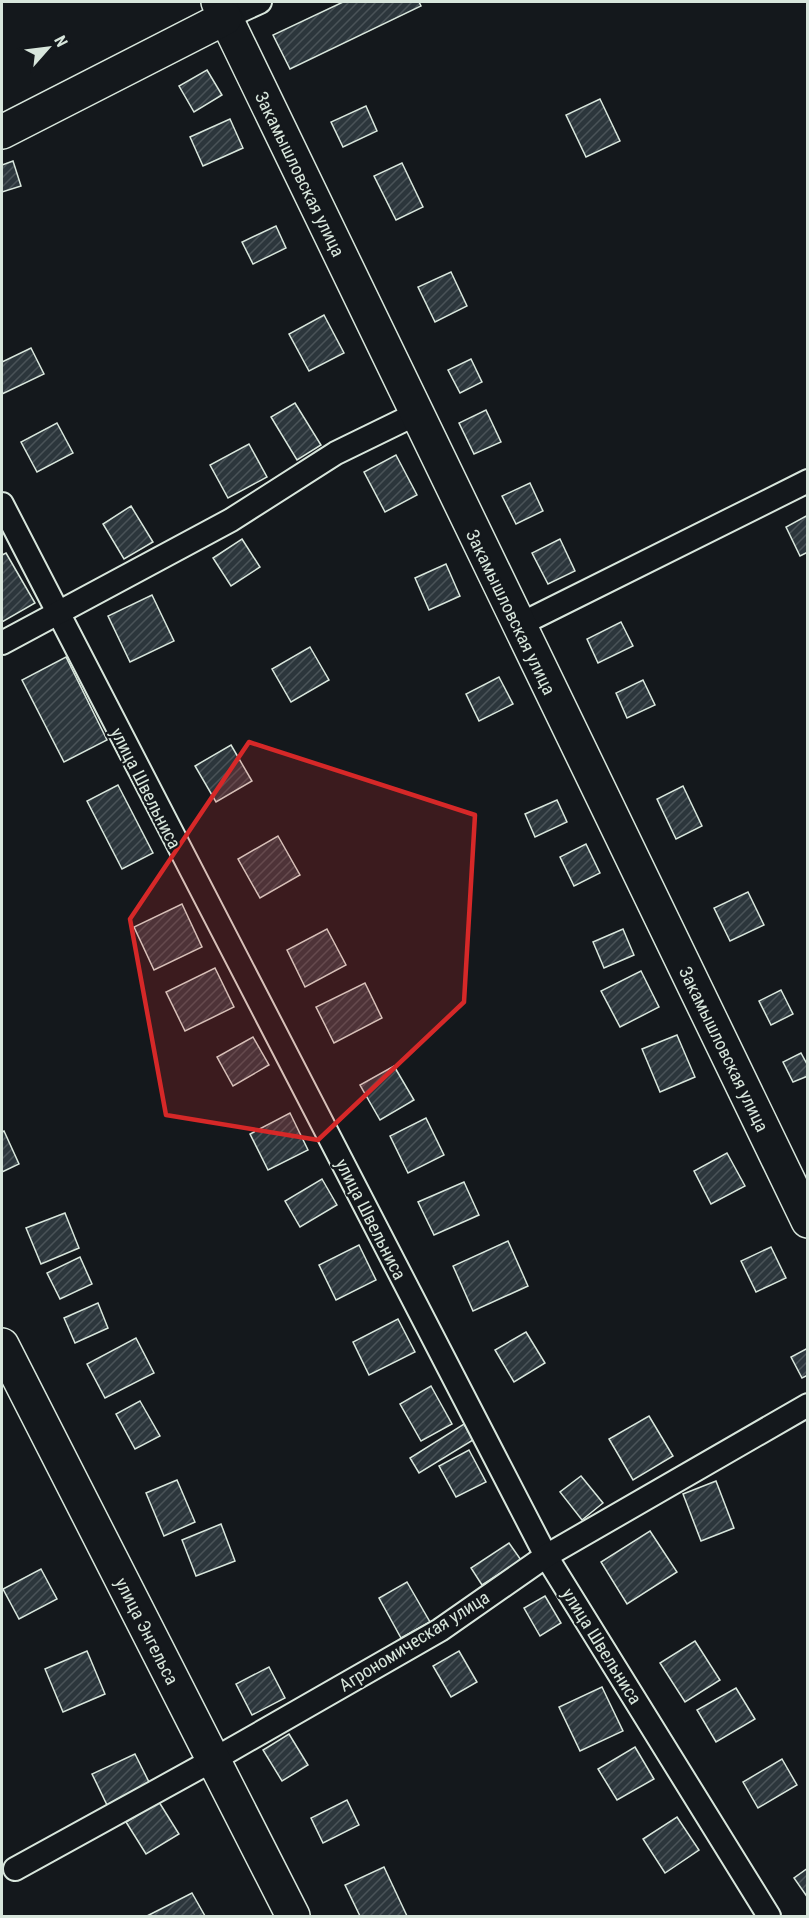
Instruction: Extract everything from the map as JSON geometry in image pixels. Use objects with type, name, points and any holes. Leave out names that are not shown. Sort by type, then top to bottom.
[{"type":"street","points":[[2,132],[221,10],[260,2]]},
{"type":"street","name":"Закамышловская улица","points":[[221,10],[517,626],[807,1221]]},
{"type":"street","points":[[2,643],[231,520],[336,453],[416,414]]},
{"type":"street","points":[[517,626],[807,482]]},
{"type":"street","name":"улица Швельниса","points":[[2,504],[56,614],[546,1556],[769,1917]]},
{"type":"street","name":"улица Энгельса","points":[[2,1345],[293,1917]]},
{"type":"street","name":"Агрономическая улица","points":[[15,1869],[213,1760],[440,1630],[546,1556],[807,1405]]},
{"type":"highlighted area","points":[[249,742],[475,815],[464,1002],[318,1140],[166,1115],[130,919]]},
{"type":"building","points":[[343,2],[419,2],[421,6],[290,69],[273,35]]},
{"type":"building","points":[[207,70],[222,95],[194,112],[179,86]]},
{"type":"building","points":[[600,99],[620,141],[586,157],[566,115]]},
{"type":"building","points":[[366,106],[377,131],[343,147],[331,122]]},
{"type":"building","points":[[230,119],[243,148],[203,166],[190,137]]},
{"type":"building","points":[[13,161],[21,186],[2,192],[2,165]]},
{"type":"building","points":[[402,163],[423,207],[396,220],[374,176]]},
{"type":"building","points":[[276,226],[286,248],[253,264],[242,242]]},
{"type":"building","points":[[451,272],[467,306],[435,322],[418,287]]},
{"type":"building","points":[[324,315],[344,353],[309,371],[289,334]]},
{"type":"building","points":[[31,348],[44,374],[2,394],[2,362]]},
{"type":"building","points":[[471,359],[482,382],[460,393],[448,370]]},
{"type":"building","points":[[295,403],[321,445],[297,460],[271,417]]},
{"type":"building","points":[[486,410],[501,442],[474,454],[459,423]]},
{"type":"building","points":[[57,423],[73,453],[37,472],[21,442]]},
{"type":"building","points":[[249,444],[267,477],[228,498],[210,465]]},
{"type":"building","points":[[396,455],[417,495],[385,512],[364,472]]},
{"type":"building","points":[[530,483],[543,511],[516,524],[502,496]]},
{"type":"building","points":[[131,506],[153,542],[124,559],[103,524]]},
{"type":"building","points":[[808,515],[808,552],[800,556],[786,527]]},
{"type":"building","points":[[242,539],[260,567],[231,586],[213,558]]},
{"type":"building","points":[[560,539],[575,571],[548,584],[532,553]]},
{"type":"building","points":[[6,553],[35,603],[2,622],[2,555]]},
{"type":"building","points":[[446,564],[460,596],[429,610],[415,578]]},
{"type":"building","points":[[152,595],[174,641],[130,662],[108,616]]},
{"type":"building","points":[[621,622],[633,646],[598,663],[587,639]]},
{"type":"building","points":[[310,647],[329,680],[291,702],[272,669]]},
{"type":"building","points":[[66,657],[107,740],[64,762],[22,680]]},
{"type":"building","points":[[499,677],[513,704],[479,721],[466,694]]},
{"type":"building","points":[[643,680],[655,705],[627,718],[616,693]]},
{"type":"building","points":[[231,745],[252,781],[216,802],[195,766]]},
{"type":"building","points":[[118,785],[153,853],[122,869],[87,801]]},
{"type":"building","points":[[683,786],[702,826],[676,839],[657,799]]},
{"type":"building","points":[[557,800],[567,822],[535,837],[525,814]]},
{"type":"building","points":[[278,836],[300,875],[260,898],[238,859]]},
{"type":"building","points":[[586,844],[600,873],[574,886],[560,857]]},
{"type":"building","points":[[748,892],[764,925],[730,941],[714,908]]},
{"type":"building","points":[[182,904],[202,947],[154,970],[134,927]]},
{"type":"building","points":[[327,929],[346,965],[305,987],[287,950]]},
{"type":"building","points":[[623,929],[634,955],[604,968],[593,942]]},
{"type":"building","points":[[215,968],[234,1007],[185,1031],[166,992]]},
{"type":"building","points":[[641,971],[659,1007],[620,1027],[601,991]]},
{"type":"building","points":[[365,983],[382,1018],[334,1043],[316,1007]]},
{"type":"building","points":[[781,990],[793,1014],[771,1025],[759,1001]]},
{"type":"building","points":[[677,1035],[695,1077],[660,1092],[642,1049]]},
{"type":"building","points":[[253,1037],[269,1065],[233,1086],[217,1057]]},
{"type":"building","points":[[801,1053],[808,1066],[808,1076],[793,1082],[783,1062]]},
{"type":"building","points":[[394,1066],[414,1100],[380,1120],[360,1085]]},
{"type":"building","points":[[290,1113],[308,1150],[268,1170],[250,1134]]},
{"type":"building","points":[[426,1118],[444,1155],[408,1173],[390,1136]]},
{"type":"building","points":[[4,1131],[19,1164],[2,1172],[2,1132]]},
{"type":"building","points":[[727,1153],[745,1186],[711,1204],[694,1171]]},
{"type":"building","points":[[322,1179],[337,1205],[300,1227],[285,1201]]},
{"type":"building","points":[[464,1182],[479,1215],[434,1235],[418,1202]]},
{"type":"building","points":[[65,1213],[79,1248],[41,1264],[26,1228]]},
{"type":"building","points":[[508,1241],[528,1286],[473,1311],[453,1266]]},
{"type":"building","points":[[359,1245],[376,1280],[336,1300],[319,1265]]},
{"type":"building","points":[[771,1247],[786,1278],[756,1292],[741,1261]]},
{"type":"building","points":[[80,1257],[92,1284],[60,1299],[47,1273]]},
{"type":"building","points":[[98,1303],[108,1328],[75,1343],[64,1318]]},
{"type":"building","points":[[398,1319],[415,1352],[369,1375],[353,1342]]},
{"type":"building","points":[[526,1332],[545,1363],[514,1382],[495,1350]]},
{"type":"building","points":[[136,1338],[154,1373],[105,1398],[87,1364]]},
{"type":"building","points":[[808,1348],[808,1375],[802,1378],[791,1357]]},
{"type":"building","points":[[431,1386],[452,1424],[421,1441],[400,1404]]},
{"type":"building","points":[[140,1401],[160,1436],[135,1449],[116,1414]]},
{"type":"building","points":[[649,1416],[673,1456],[633,1480],[609,1439]]},
{"type":"building","points":[[464,1424],[473,1440],[419,1473],[410,1458]]},
{"type":"building","points":[[469,1450],[486,1482],[456,1497],[439,1466]]},
{"type":"building","points":[[581,1476],[603,1503],[582,1520],[560,1492]]},
{"type":"building","points":[[177,1480],[195,1522],[164,1536],[146,1493]]},
{"type":"building","points":[[716,1481],[734,1528],[701,1541],[683,1494]]},
{"type":"building","points":[[221,1524],[235,1561],[196,1576],[182,1540]]},
{"type":"building","points":[[650,1531],[677,1572],[627,1604],[601,1562]]},
{"type":"building","points":[[509,1543],[521,1560],[482,1585],[471,1568]]},
{"type":"building","points":[[41,1569],[57,1599],[19,1619],[3,1589]]},
{"type":"building","points":[[407,1582],[430,1622],[401,1638],[379,1598]]},
{"type":"building","points":[[545,1596],[561,1623],[540,1636],[524,1608]]},
{"type":"building","points":[[695,1641],[720,1680],[685,1702],[660,1663]]},
{"type":"building","points":[[87,1651],[105,1694],[63,1712],[45,1669]]},
{"type":"building","points":[[459,1651],[477,1682],[451,1697],[433,1666]]},
{"type":"building","points":[[269,1667],[285,1698],[252,1715],[236,1684]]},
{"type":"building","points":[[602,1687],[623,1731],[580,1751],[559,1707]]},
{"type":"building","points":[[736,1688],[755,1719],[716,1742],[697,1710]]},
{"type":"building","points":[[289,1734],[308,1765],[282,1781],[263,1750]]},
{"type":"building","points":[[635,1747],[654,1779],[617,1800],[598,1769]]},
{"type":"building","points":[[135,1754],[150,1784],[107,1805],[92,1774]]},
{"type":"building","points":[[782,1759],[797,1785],[758,1808],[743,1782]]},
{"type":"building","points":[[347,1800],[359,1825],[323,1843],[311,1818]]},
{"type":"building","points":[[159,1802],[179,1834],[146,1854],[126,1822]]},
{"type":"building","points":[[677,1817],[699,1850],[665,1873],[643,1839]]},
{"type":"building","points":[[384,1867],[407,1916],[360,1916],[345,1885]]},
{"type":"building","points":[[808,1868],[808,1898],[794,1878]]},
{"type":"building","points":[[192,1893],[205,1916],[147,1916]]}]
